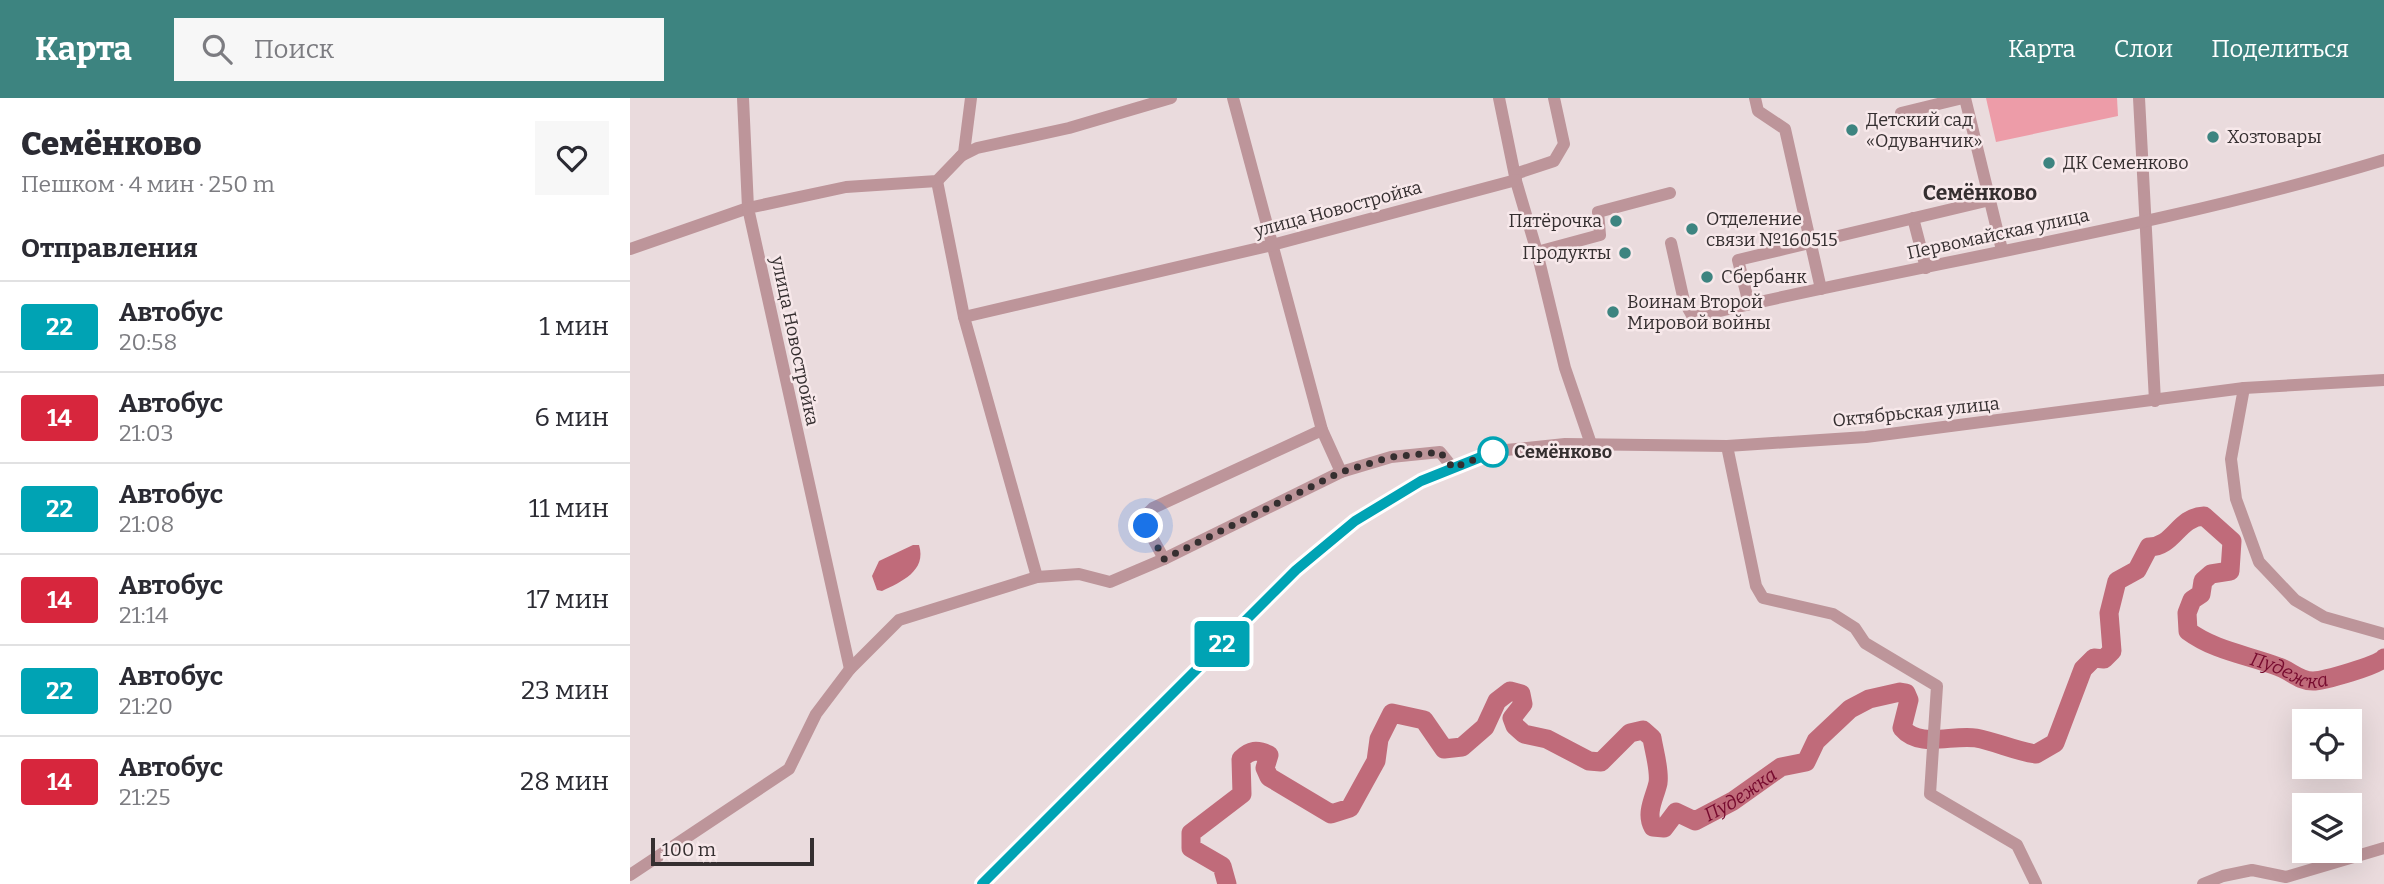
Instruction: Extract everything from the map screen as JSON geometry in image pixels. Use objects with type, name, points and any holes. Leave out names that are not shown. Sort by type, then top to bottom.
[{"type":"street","name":"улица Новостройка","points":[[743,98],[748,208],[850,669]]},
{"type":"street","points":[[961,156],[971,98]]},
{"type":"street","points":[[630,249],[748,208],[846,187],[937,181],[961,156],[977,148],[1069,128],[1171,98]]},
{"type":"street","points":[[1233,98],[1322,430],[1341,472]]},
{"type":"street","points":[[1499,98],[1516,177],[1565,368],[1591,444]]},
{"type":"street","name":"улица Новостройка","points":[[964,317],[1272,244],[1516,177],[1553,161],[1564,144],[1554,98]]},
{"type":"street","points":[[1755,98],[1758,111],[1785,130],[1821,289]]},
{"type":"street","points":[[1901,113],[1964,98],[2002,250]]},
{"type":"street","points":[[2139,98],[2155,401]]},
{"type":"street","name":"Первомайская улица","points":[[1671,243],[1684,301],[1693,317],[2145,220],[2323,178],[2384,160]]},
{"type":"street","points":[[937,181],[964,317],[1037,577]]},
{"type":"street","points":[[1537,252],[1600,235],[1598,212],[1670,193]]},
{"type":"street","points":[[1749,304],[1738,260],[1990,200]]},
{"type":"street","points":[[1913,218],[1926,268]]},
{"type":"street","name":"Октябрьская улица","points":[[981,884],[1296,570],[1355,521],[1421,481],[1496,451],[1565,444],[1727,446],[1866,437],[2244,388],[2384,380]]},
{"type":"street","points":[[2244,388],[2231,458],[2236,499],[2259,562],[2295,600],[2324,617],[2384,634]]},
{"type":"street","points":[[1164,559],[1146,526],[1146,515],[1153,508],[1322,430]]},
{"type":"street","points":[[1727,446],[1756,586],[1763,598],[1833,614],[1855,628],[1865,643],[1937,686],[1930,794],[2017,845],[2036,884]]},
{"type":"street","points":[[630,874],[789,769],[816,714],[850,669],[899,620],[1037,577],[1079,574],[1110,582],[1164,559],[1341,472],[1391,457],[1440,452],[1453,468]]},
{"type":"street","points":[[2203,884],[2252,870],[2286,877],[2384,848]]},
{"type":"shaded area","points":[[1986,98],[2117,98],[2118,116],[1996,142]]},
{"type":"shaded area","points":[[913,545],[919,545],[919,562],[916,569],[897,584],[882,591],[877,590],[872,576],[879,561]]},
{"type":"waterway","name":"Пудежка","points":[[1227,884],[1222,866],[1191,848],[1191,833],[1242,794],[1241,759],[1247,754],[1257,751],[1269,755],[1265,768],[1269,777],[1331,814],[1350,808],[1376,761],[1379,739],[1392,713],[1424,720],[1444,749],[1462,747],[1485,727],[1497,701],[1510,691],[1521,694],[1523,704],[1512,718],[1515,726],[1524,734],[1547,739],[1589,761],[1601,762],[1630,733],[1643,730],[1652,738],[1658,766],[1658,783],[1650,811],[1653,827],[1664,828],[1676,812],[1695,821],[1733,801],[1781,767],[1806,762],[1816,741],[1850,709],[1869,699],[1900,692],[1906,693],[1909,700],[1902,728],[1909,734],[1927,739],[1976,738],[2036,754],[2055,743],[2083,669],[2094,658],[2104,659],[2112,651],[2109,613],[2117,581],[2137,570],[2149,547],[2164,542],[2188,521],[2204,516],[2232,541],[2230,571],[2211,574],[2203,581],[2201,594],[2192,600],[2187,613],[2188,631],[2220,648],[2279,667],[2308,681],[2351,672],[2373,665],[2384,658]]},
{"type":"bus line","name":"22","points":[[982,884],[1296,570],[1355,521],[1421,481],[1496,451]]},
{"type":"place","name":"Детский сад «Одуванчик»","points":[[1852,130]]},
{"type":"place","name":"Хозтовары","points":[[2213,137]]},
{"type":"place","name":"ДК Семенково","points":[[2049,163]]},
{"type":"place","name":"Пятёрочка","points":[[1616,221]]},
{"type":"place","name":"Отделение связи №160515","points":[[1692,229]]},
{"type":"place","name":"Продукты","points":[[1625,253]]},
{"type":"place","name":"Сбербанк","points":[[1707,277]]},
{"type":"place","name":"Воинам Второй Мировой войны","points":[[1613,312]]},
{"type":"place","name":"Семёнково","points":[[1493,452]]},
{"type":"district","name":"Семёнково","points":[[1980,193]]},
{"type":"route","points":[[1146,526],[1164,559],[1341,472],[1391,457],[1440,452],[1453,468],[1496,451],[1493,452]]}]
